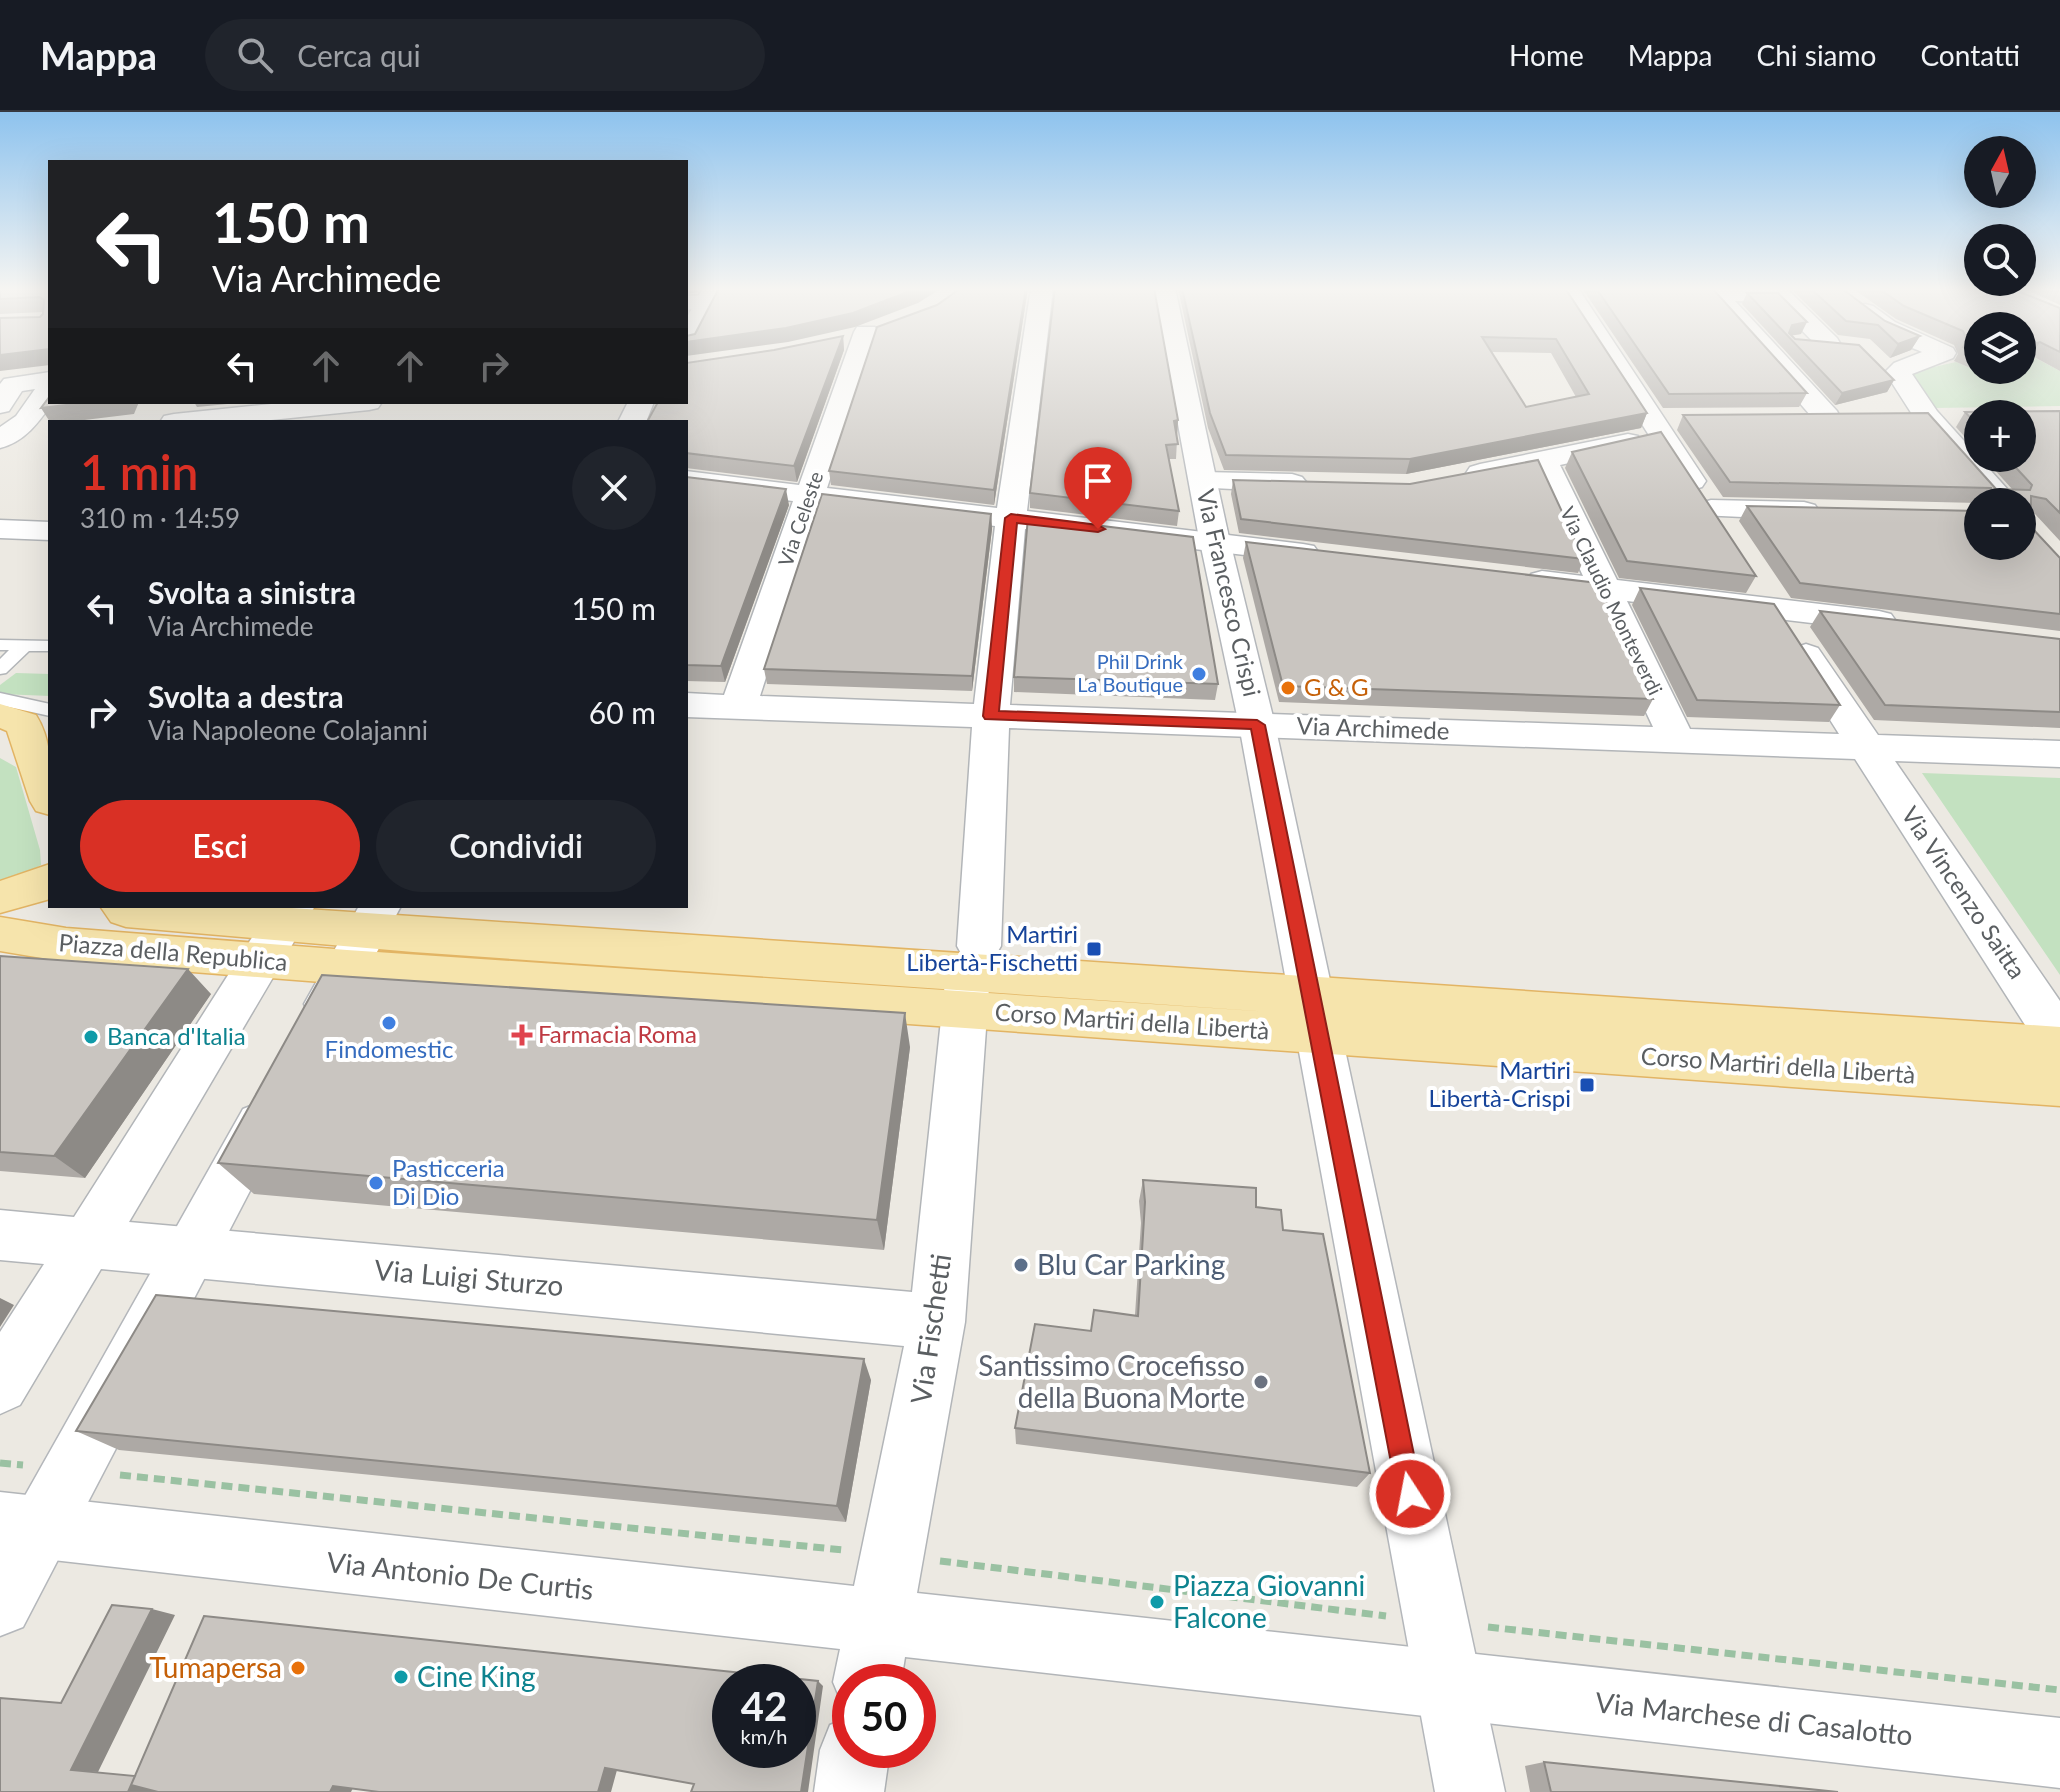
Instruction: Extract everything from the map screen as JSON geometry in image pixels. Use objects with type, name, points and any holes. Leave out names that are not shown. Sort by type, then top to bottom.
[{"type":"main road","points":[[0,714],[23,723],[17,751],[48,798]]},
{"type":"main road","points":[[0,897],[35,888],[48,880]]},
{"type":"main road","name":"Piazza della Republica","points":[[123,908],[126,911],[280,930],[364,935]]},
{"type":"main road","name":"Piazza della Republica","points":[[0,934],[66,945],[280,930]]},
{"type":"main road","name":"Corso Martiri della Libertà","points":[[364,935],[970,976],[1313,1015],[2060,1085]]},
{"type":"main road","name":"Corso Martiri della Libertà","points":[[1313,1015],[2060,1047]]},
{"type":"street","name":"Via Celeste","points":[[738,707],[809,494],[864,366]]},
{"type":"street","name":"Via Fischetti","points":[[873,1652],[937,1322],[991,716],[1011,518],[1031,366]]},
{"type":"street","name":"Via Francesco Crispi","points":[[1180,366],[1215,543],[1257,725],[1470,1792]]},
{"type":"street","points":[[1624,366],[1666,424],[1711,509],[1734,544]]},
{"type":"street","points":[[1782,366],[1827,417]]},
{"type":"street","points":[[1912,366],[1898,372],[1917,397],[1915,413]]},
{"type":"street","points":[[1787,372],[1815,373]]},
{"type":"street","points":[[1879,372],[1990,488]]},
{"type":"street","points":[[0,405],[13,384],[48,380]]},
{"type":"street","points":[[4,434],[26,422],[48,390]]},
{"type":"street","points":[[150,420],[166,404]]},
{"type":"street","points":[[194,420],[352,404]]},
{"type":"street","points":[[1915,413],[1964,416]]},
{"type":"street","points":[[1795,418],[1855,417]]},
{"type":"street","points":[[1452,478],[1544,461],[1666,424]]},
{"type":"street","points":[[4,434],[48,433]]},
{"type":"street","name":"Via Claudio Monteverdi","points":[[1544,461],[1677,740]]},
{"type":"street","points":[[688,480],[1340,557]]},
{"type":"street","points":[[1203,481],[1314,484]]},
{"type":"street","points":[[1711,509],[1827,511]]},
{"type":"street","points":[[0,529],[48,531]]},
{"type":"street","points":[[1511,578],[1605,589],[1768,596],[1902,624]]},
{"type":"street","name":"Via Vincenzo Saitta","points":[[1768,596],[2060,1039]]},
{"type":"street","name":"Via Archimede","points":[[688,705],[2060,754]]},
{"type":"street","points":[[0,1385],[280,930]]},
{"type":"street","points":[[0,1604],[20,1526],[71,1470],[364,935]]},
{"type":"street","name":"Via Luigi Sturzo","points":[[0,1235],[937,1322]]},
{"type":"street","name":"Via Antonio De Curtis","points":[[20,1526],[873,1652],[1449,1686]]},
{"type":"street","name":"Via Marchese di Casalotto","points":[[1449,1686],[2060,1753]]},
{"type":"street","points":[[849,1792],[852,1768]]},
{"type":"lane","points":[[0,645],[48,646]]},
{"type":"lane","points":[[0,669],[24,646]]},
{"type":"lane","points":[[0,699],[48,710]]},
{"type":"lane","points":[[0,714],[48,710]]},
{"type":"lane","points":[[17,751],[48,712]]},
{"type":"path","points":[[0,1463],[891,1555],[1436,1621],[2060,1690]]},
{"type":"green space","points":[[1936,366],[1964,366],[1964,384],[2036,384],[2036,366],[2051,366],[2060,371],[2060,406],[2036,406],[2036,400],[1964,400],[1964,408],[1934,408],[1907,373]]},
{"type":"green space","points":[[16,673],[48,674],[48,696],[0,694],[0,685]]},
{"type":"green space","points":[[0,758],[16,767],[40,850],[41,865],[11,881],[0,880]]},
{"type":"green space","points":[[1922,773],[2060,778],[2060,975]]},
{"type":"building","points":[[688,366],[832,366],[794,466],[688,453],[688,420],[648,420],[657,404],[688,404]]},
{"type":"building","points":[[864,366],[1014,366],[994,490],[829,471]]},
{"type":"building","points":[[1045,366],[1168,366],[1178,420],[1174,421],[1178,444],[1166,445],[1179,511],[1030,493]]},
{"type":"building","points":[[1200,366],[1500,366],[1526,407],[1589,394],[1572,366],[1616,366],[1647,413],[1410,459],[1226,455],[1210,413]]},
{"type":"building","points":[[1650,366],[1783,366],[1807,393],[1669,394]]},
{"type":"building","points":[[1817,366],[1880,366],[1894,380],[1842,393]]},
{"type":"building","points":[[48,399],[48,404],[74,404],[41,408]]},
{"type":"building","points":[[2036,411],[2060,411],[2060,513],[2046,499],[2036,497],[2036,488],[2031,488],[2032,485],[2020,472],[2036,472]]},
{"type":"building","points":[[1928,413],[1964,453],[1964,472],[1981,472],[1995,488],[1730,482],[1683,415]]},
{"type":"building","points":[[1661,432],[1756,576],[1627,561],[1572,452]]},
{"type":"building","points":[[1538,460],[1584,559],[1241,519],[1233,480],[1410,484]]},
{"type":"building","points":[[688,477],[786,489],[721,666],[688,665]]},
{"type":"building","points":[[822,494],[991,514],[972,676],[764,669]]},
{"type":"building","points":[[1747,506],[1964,511],[1964,560],[2036,560],[2036,532],[2060,558],[2060,614],[1800,583]]},
{"type":"building","points":[[1028,517],[1193,537],[1218,684],[1014,677]]},
{"type":"building","points":[[1246,542],[1598,583],[1653,699],[1283,686]]},
{"type":"building","points":[[1640,588],[1774,604],[1840,705],[1697,700]]},
{"type":"building","points":[[1820,611],[2060,639],[2060,712],[1885,705]]},
{"type":"building","name":"Banca d'Italia","points":[[0,956],[188,969],[54,1156],[0,1152]]},
{"type":"building","points":[[322,975],[905,1013],[877,1220],[218,1163]]},
{"type":"building","name":"Santissimo Crocefisso della Buona Morte","points":[[1143,1180],[1256,1188],[1256,1207],[1281,1210],[1283,1230],[1323,1234],[1370,1473],[1015,1428],[1035,1324],[1091,1331],[1094,1310],[1138,1316],[1145,1202]]},
{"type":"building","points":[[156,1295],[864,1359],[837,1506],[76,1431]]},
{"type":"building","points":[[112,1605],[152,1609],[71,1770],[135,1776],[128,1792],[0,1792],[0,1698],[61,1703]]},
{"type":"building","points":[[204,1616],[712,1670],[712,1768],[805,1768],[801,1792],[691,1792],[694,1784],[605,1768],[598,1792],[379,1792],[333,1786],[330,1792],[158,1792],[131,1785]]},
{"type":"building","points":[[1544,1762],[1838,1792],[1551,1792]]},
{"type":"place","name":"Phil Drink La Boutique","points":[[1199,674]]},
{"type":"place","name":"G & G","points":[[1288,688]]},
{"type":"place","name":"Martiri Libertà-Fischetti","points":[[1094,949]]},
{"type":"place","name":"Findomestic","points":[[389,1023]]},
{"type":"place","name":"Farmacia Roma","points":[[522,1035]]},
{"type":"place","name":"Banca d'Italia","points":[[91,1037]]},
{"type":"place","name":"Martiri Libertà-Crispi","points":[[1587,1085]]},
{"type":"place","name":"Pasticceria Di Dio","points":[[376,1183]]},
{"type":"place","name":"Blu Car Parking","points":[[1021,1265]]},
{"type":"place","name":"Santissimo Crocefisso della Buona Morte","points":[[1261,1382]]},
{"type":"place","name":"Piazza Giovanni Falcone","points":[[1157,1602]]},
{"type":"place","name":"Tumapersa","points":[[298,1668]]},
{"type":"place","name":"Cine King","points":[[401,1677]]},
{"type":"route","points":[[1098,529],[1011,518],[991,716],[1257,725],[1410,1494]]}]
